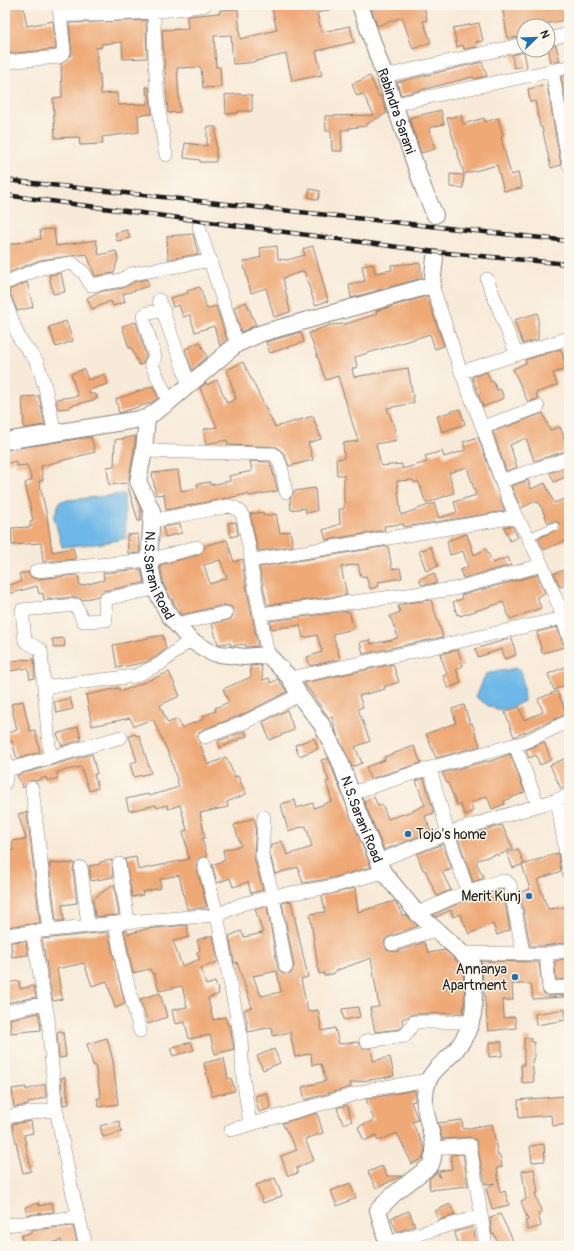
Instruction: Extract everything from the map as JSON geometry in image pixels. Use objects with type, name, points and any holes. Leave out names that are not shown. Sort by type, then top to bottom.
[{"type":"street","points":[[5,62],[59,57],[64,52],[59,10],[118,16],[205,5]]},
{"type":"street","name":"Rabindra Sarani","points":[[360,5],[424,190],[435,215]]},
{"type":"street","points":[[154,12],[154,58],[159,118],[166,155]]},
{"type":"street","points":[[556,37],[569,34]]},
{"type":"street","points":[[385,76],[516,46]]},
{"type":"street","points":[[395,104],[569,67]]},
{"type":"street","points":[[552,70],[569,160]]},
{"type":"street","points":[[199,227],[211,260],[237,344]]},
{"type":"street","points":[[435,258],[432,285],[461,372],[483,427],[501,481],[516,517],[542,565],[563,618],[569,638]]},
{"type":"street","points":[[5,283],[41,268],[72,263],[84,273],[91,285],[122,280],[131,274],[211,260]]},
{"type":"street","points":[[487,280],[516,353]]},
{"type":"street","points":[[5,441],[147,418],[169,402],[237,344],[262,333],[432,285]]},
{"type":"street","points":[[5,301],[19,338],[37,362],[45,387],[54,433]]},
{"type":"street","points":[[169,402],[151,363],[155,358],[143,316],[162,306],[189,385]]},
{"type":"street","points":[[461,372],[516,353],[569,338]]},
{"type":"street","points":[[483,427],[538,407]]},
{"type":"street","name":"N.S.Sarani Road","points":[[147,418],[144,451],[138,481],[152,510],[149,560],[155,589],[176,624],[190,640],[212,653],[244,657],[268,655],[290,678],[299,695],[322,724],[340,761],[380,866],[418,913],[472,962],[475,1013],[462,1041],[429,1080],[424,1098],[427,1123],[434,1148]]},
{"type":"street","points":[[144,451],[274,454],[280,463],[286,492]]},
{"type":"street","points":[[501,481],[569,458]]},
{"type":"street","points":[[151,521],[229,506],[240,510],[243,517],[252,562],[268,655]]},
{"type":"street","points":[[252,562],[304,550],[516,517]]},
{"type":"street","points":[[36,571],[149,560],[197,547]]},
{"type":"street","points":[[261,614],[454,589],[542,565]]},
{"type":"street","points":[[50,758],[41,650],[25,641],[22,610],[76,604],[83,621],[106,620],[105,599],[155,589]]},
{"type":"street","points":[[176,624],[226,612]]},
{"type":"street","points":[[290,678],[426,650],[563,618]]},
{"type":"street","points":[[44,687],[135,676],[160,664],[190,640]]},
{"type":"street","points":[[205,737],[245,722],[299,695]]},
{"type":"street","points":[[352,794],[430,768],[515,746],[569,721]]},
{"type":"street","points":[[5,784],[6,764],[50,758],[121,737]]},
{"type":"street","points":[[515,746],[538,805]]},
{"type":"street","points":[[430,768],[448,834],[468,892]]},
{"type":"street","points":[[32,788],[49,929]]},
{"type":"street","points":[[5,935],[88,925],[217,915],[242,904],[273,896],[330,887],[380,866],[448,834],[563,798],[569,874]]},
{"type":"street","points":[[264,817],[262,855],[273,896],[286,967]]},
{"type":"street","points":[[119,864],[123,966],[140,1031]]},
{"type":"street","points":[[204,864],[217,915],[241,1040],[250,1124]]},
{"type":"street","points":[[81,868],[88,925]]},
{"type":"street","points":[[418,913],[468,892],[500,881],[506,881],[510,885],[523,953]]},
{"type":"street","points":[[392,944],[437,929]]},
{"type":"street","points":[[32,931],[45,1003],[56,1109],[71,1186],[86,1246]]},
{"type":"street","points":[[463,953],[546,954],[569,950]]},
{"type":"street","points":[[546,954],[549,988],[569,987]]},
{"type":"street","points":[[5,1012],[45,1003]]},
{"type":"street","points":[[366,1041],[405,1036],[414,1022],[471,1022]]},
{"type":"street","points":[[231,1130],[373,1089],[429,1080]]},
{"type":"street","points":[[5,1117],[56,1109]]},
{"type":"street","points":[[481,1216],[387,1245],[378,1210],[394,1194],[431,1165],[434,1148],[470,1145],[486,1246]]},
{"type":"street","points":[[5,1225],[79,1218]]},
{"type":"lane","points":[[528,537],[554,526]]},
{"type":"water","points":[[124,494],[126,538],[104,543],[62,547],[54,517],[60,501]]},
{"type":"water","points":[[516,668],[522,673],[524,701],[510,708],[499,710],[489,706],[476,697],[486,674]]},
{"type":"building","points":[[8,5],[23,5],[27,26],[53,21],[56,49],[5,54],[5,16],[9,15]]},
{"type":"building","points":[[66,5],[137,5],[67,7]]},
{"type":"building","points":[[271,5],[301,5],[301,8],[313,5],[336,5],[337,8],[317,13],[321,30],[322,32],[350,26],[354,42],[316,51],[322,75],[292,81],[286,54],[248,63],[233,64],[231,35],[214,36],[216,67],[220,67],[221,87],[203,88],[201,67],[177,68],[180,112],[168,113],[162,30],[188,29],[187,16],[220,13],[220,10],[238,9],[240,39],[277,30]]},
{"type":"building","points":[[370,5],[424,5],[427,20],[423,21],[431,42],[413,49],[402,17],[377,26]]},
{"type":"building","points":[[502,5],[569,5],[569,13],[564,14],[565,20],[556,22],[556,18],[516,18],[516,38],[508,39]]},
{"type":"building","points":[[146,20],[147,58],[123,59],[122,42],[101,44],[102,47],[96,48],[101,94],[117,93],[118,105],[147,104],[146,87],[149,87],[152,114],[138,115],[139,132],[102,137],[103,144],[80,145],[79,137],[55,138],[53,98],[62,97],[61,64],[72,54],[69,23]]},
{"type":"building","points":[[479,23],[483,41],[476,42],[477,47],[464,49],[463,45],[457,47],[453,28]]},
{"type":"building","points":[[556,45],[560,61],[551,62],[550,58],[556,58]]},
{"type":"building","points":[[516,54],[516,58],[525,58],[527,66],[514,68],[512,55]]},
{"type":"building","points":[[482,62],[487,76],[474,79],[473,77],[401,95],[397,82]]},
{"type":"building","points":[[569,75],[569,102],[566,103],[561,77]]},
{"type":"building","points":[[370,76],[379,97],[381,96],[387,113],[367,124],[367,126],[349,128],[349,130],[341,130],[342,151],[332,151],[331,131],[326,131],[325,116],[374,115],[363,94],[357,96],[352,84]]},
{"type":"building","points":[[547,85],[561,165],[551,168],[535,101],[530,102],[528,89]]},
{"type":"building","points":[[225,95],[252,95],[252,111],[238,111],[238,113],[226,114]]},
{"type":"building","points":[[441,110],[444,124],[429,128],[435,149],[421,153],[409,118]]},
{"type":"building","points":[[461,115],[463,124],[484,118],[485,122],[498,118],[503,136],[501,137],[511,175],[518,173],[522,188],[504,191],[497,165],[464,174],[447,118]]},
{"type":"building","points":[[207,127],[216,127],[216,162],[200,162],[200,160],[184,158],[185,143],[207,146]]},
{"type":"building","points":[[450,174],[464,175],[463,188],[450,187]]},
{"type":"building","points":[[310,189],[320,191],[318,200],[308,197]]},
{"type":"building","points":[[54,229],[56,246],[96,240],[99,255],[116,251],[118,259],[114,273],[95,276],[87,254],[40,260],[5,274],[5,245],[41,239],[40,230]]},
{"type":"building","points":[[127,230],[130,238],[117,241],[115,233]]},
{"type":"building","points":[[193,234],[198,254],[168,259],[167,236]]},
{"type":"building","points":[[277,246],[278,259],[287,260],[305,255],[303,249],[313,246],[328,301],[315,305],[304,271],[283,278],[290,312],[274,317],[266,288],[251,293],[243,262],[261,257],[260,248]]},
{"type":"building","points":[[420,263],[422,278],[351,298],[349,284],[365,281],[362,266],[373,264],[375,273],[392,270],[391,265]]},
{"type":"building","points":[[61,273],[65,292],[53,294],[49,275]]},
{"type":"building","points":[[147,279],[149,286],[123,294],[125,302],[113,306],[111,301],[92,309],[87,298],[98,292],[123,288],[134,282]]},
{"type":"building","points":[[27,282],[33,307],[17,311],[9,290]]},
{"type":"building","points":[[200,287],[207,309],[216,306],[227,340],[220,346],[214,326],[195,332],[190,315],[183,317],[179,305],[173,307],[170,298],[188,293],[187,291]]},
{"type":"building","points":[[427,296],[444,346],[435,349],[430,334],[355,357],[357,367],[352,369],[354,377],[408,368],[414,403],[387,408],[394,426],[397,440],[376,444],[381,466],[402,464],[402,469],[427,462],[425,456],[442,451],[444,457],[466,450],[463,442],[478,437],[505,511],[404,527],[403,524],[384,526],[385,530],[326,540],[323,530],[340,524],[339,509],[344,509],[344,475],[337,475],[336,459],[344,458],[343,443],[358,441],[338,376],[326,380],[309,333],[330,325],[345,324],[377,314],[376,311]],"holes":[[[467,467],[476,495],[454,502],[457,512],[439,518],[434,503],[401,515],[397,481],[413,480],[414,483],[418,481],[426,503],[454,493],[449,473]]]},
{"type":"building","points":[[246,302],[256,325],[241,332],[234,307]]},
{"type":"building","points":[[538,313],[538,339],[523,344],[514,320]]},
{"type":"building","points":[[66,321],[73,341],[56,347],[49,327]]},
{"type":"building","points":[[136,322],[146,356],[143,364],[139,365],[131,347],[129,348],[122,326]]},
{"type":"building","points":[[301,332],[304,342],[270,353],[266,342]]},
{"type":"building","points":[[200,342],[207,357],[192,370],[185,349]]},
{"type":"building","points":[[561,349],[567,369],[553,373],[557,385],[536,393],[538,399],[528,402],[513,369],[526,363],[525,360]]},
{"type":"building","points":[[243,362],[275,427],[313,416],[321,439],[308,443],[313,460],[289,466],[284,454],[277,447],[228,445],[227,440],[206,444],[204,429],[217,427],[200,388],[206,383],[207,385],[217,380],[227,403],[236,399],[227,370]]},
{"type":"building","points":[[84,369],[88,380],[105,374],[108,384],[89,390],[90,394],[96,394],[97,399],[70,406],[70,408],[58,409],[56,399],[78,396],[71,374]]},
{"type":"building","points":[[487,372],[491,382],[493,381],[497,390],[500,389],[504,398],[483,407],[472,377]]},
{"type":"building","points":[[153,386],[158,398],[151,403],[119,413],[116,399]]},
{"type":"building","points":[[39,396],[45,425],[24,428],[22,397]]},
{"type":"building","points":[[460,409],[465,424],[442,432],[437,416]]},
{"type":"building","points":[[543,413],[550,430],[560,427],[569,450],[534,461],[526,438],[510,445],[517,467],[506,471],[493,432]]},
{"type":"building","points":[[136,436],[129,480],[141,510],[141,521],[138,521],[127,483],[109,485],[107,467],[114,466],[115,440]]},
{"type":"building","points":[[91,437],[95,452],[41,466],[43,480],[39,481],[47,516],[52,552],[73,548],[76,559],[43,562],[41,543],[12,545],[11,528],[31,527],[30,522],[33,521],[25,483],[32,480],[27,465],[16,466],[16,461],[5,464],[5,450]]},
{"type":"building","points":[[250,461],[270,462],[278,491],[249,496],[248,494],[166,510],[164,494],[156,495],[152,473],[178,470],[181,491],[198,488],[197,484],[210,482],[210,485],[230,481],[229,476],[252,471]]},
{"type":"building","points":[[569,466],[569,475],[554,482],[550,473]]},
{"type":"building","points":[[528,480],[531,489],[545,483],[554,503],[569,497],[569,539],[544,550],[538,538],[557,530],[560,524],[555,521],[548,523],[539,502],[537,503],[536,501],[521,508],[511,486]]},
{"type":"building","points":[[315,488],[317,511],[306,513],[305,508],[291,510],[290,499],[294,491]]},
{"type":"building","points":[[263,512],[264,516],[276,514],[280,533],[290,531],[293,546],[258,551],[250,514]]},
{"type":"building","points":[[236,522],[238,535],[231,537],[228,523]]},
{"type":"building","points":[[180,524],[182,533],[165,537],[163,527]]},
{"type":"building","points":[[512,526],[518,537],[510,541],[504,527]]},
{"type":"building","points":[[138,534],[140,553],[128,554],[127,535]]},
{"type":"building","points":[[467,534],[474,555],[486,549],[493,563],[508,557],[511,565],[463,578],[460,570],[468,567],[463,551],[450,555],[447,541]]},
{"type":"building","points":[[227,540],[234,562],[243,559],[243,569],[258,646],[246,647],[245,644],[231,646],[230,643],[218,644],[212,624],[231,619],[234,612],[232,607],[224,605],[181,615],[164,586],[160,565],[199,555],[207,545]],"holes":[[[220,560],[227,578],[210,584],[204,565]]]},
{"type":"building","points":[[388,546],[392,569],[400,568],[402,578],[378,582],[379,586],[370,589],[366,576],[361,577],[358,564],[341,567],[347,595],[267,605],[259,567]]},
{"type":"building","points":[[431,547],[438,566],[426,571],[419,551]]},
{"type":"building","points":[[141,569],[144,583],[103,591],[98,596],[82,600],[75,597],[44,600],[43,593],[39,594],[37,586],[5,595],[5,586],[21,582],[19,574],[28,572],[30,576],[36,579],[78,575],[80,586],[104,580],[103,573]]},
{"type":"building","points":[[569,569],[569,584],[560,587],[554,573]]},
{"type":"building","points":[[434,573],[437,583],[422,585],[419,579]]},
{"type":"building","points":[[537,575],[545,593],[537,597],[541,608],[510,619],[503,602],[460,616],[459,614],[457,615],[453,602],[462,599],[461,595]]},
{"type":"building","points":[[431,600],[443,637],[363,654],[360,642],[370,640],[371,644],[392,640],[398,637],[390,616],[400,612],[398,606],[406,603]]},
{"type":"building","points":[[349,611],[354,629],[333,634],[340,659],[310,666],[307,657],[322,652],[317,635],[303,638],[300,625],[271,629],[270,621]]},
{"type":"building","points":[[557,627],[562,641],[564,644],[569,646],[542,653],[537,632]]},
{"type":"building","points":[[163,635],[166,649],[156,657],[146,662],[117,668],[113,645]]},
{"type":"building","points":[[64,638],[65,646],[54,648],[52,639]]},
{"type":"building","points":[[512,638],[516,655],[505,659],[502,649],[478,657],[475,649]]},
{"type":"building","points":[[458,650],[463,666],[456,669],[461,683],[448,688],[443,676],[447,674],[440,654]]},
{"type":"building","points":[[34,659],[35,678],[30,679],[28,668],[10,671],[8,662]]},
{"type":"building","points":[[393,664],[399,682],[384,687],[385,689],[359,696],[363,707],[358,709],[370,741],[355,747],[362,763],[352,767],[337,735],[332,717],[329,718],[304,683]]},
{"type":"building","points":[[261,665],[263,680],[269,678],[271,683],[278,679],[287,692],[242,715],[202,730],[197,735],[208,765],[226,757],[235,777],[238,776],[246,794],[227,802],[228,807],[200,813],[205,838],[202,838],[207,857],[199,858],[196,866],[207,907],[187,909],[179,875],[160,879],[161,888],[142,892],[143,895],[132,897],[125,859],[136,857],[138,870],[189,859],[183,831],[187,830],[180,805],[168,809],[167,805],[157,808],[156,805],[129,811],[126,799],[148,794],[149,796],[179,787],[171,759],[153,719],[134,726],[130,718],[92,726],[86,695],[119,688],[120,692],[169,672],[180,696],[160,705],[167,722],[168,723],[178,719],[181,728],[204,719],[203,716],[216,711],[215,708],[229,702],[223,689],[251,677],[250,666]]},
{"type":"building","points":[[565,667],[569,678],[569,684],[554,690],[548,674]]},
{"type":"building","points":[[557,691],[567,714],[514,737],[505,712],[519,707],[524,720],[543,712],[538,699]]},
{"type":"building","points":[[70,698],[73,709],[57,713],[54,702]]},
{"type":"building","points":[[23,701],[30,731],[35,730],[40,752],[17,759],[12,741],[7,743],[5,734],[17,730],[11,704]]},
{"type":"building","points":[[464,705],[470,724],[472,723],[480,746],[436,758],[426,734],[456,723],[452,709]]},
{"type":"building","points":[[287,710],[294,730],[269,740],[263,722]]},
{"type":"building","points":[[78,727],[81,740],[62,746],[57,734]]},
{"type":"building","points":[[245,731],[247,736],[220,748],[218,741]]},
{"type":"building","points":[[135,734],[136,736],[139,735],[151,773],[134,777],[130,764],[137,761],[129,736]]},
{"type":"building","points":[[314,738],[318,749],[299,756],[295,745]]},
{"type":"building","points":[[544,742],[551,760],[540,765],[536,755],[529,758],[526,750]]},
{"type":"building","points":[[414,746],[421,763],[370,779],[366,767],[385,760],[384,757]]},
{"type":"building","points":[[92,754],[97,774],[94,774],[98,788],[89,791],[81,767],[57,772],[58,778],[47,781],[46,777],[36,781],[31,780],[23,788],[17,775]]},
{"type":"building","points":[[510,754],[525,792],[504,801],[505,804],[492,809],[487,796],[470,803],[473,811],[465,815],[460,804],[457,805],[442,773],[487,761],[488,762]]},
{"type":"building","points":[[569,757],[569,786],[561,789],[550,765]]},
{"type":"building","points":[[328,758],[371,867],[328,879],[303,883],[298,867],[275,874],[270,854],[271,845],[282,841],[287,855],[312,847],[306,826],[288,831],[281,804],[295,800],[297,808],[313,803],[314,808],[332,801],[326,782],[329,781],[321,760]]},
{"type":"building","points":[[424,778],[434,813],[425,816],[431,832],[384,850],[364,802],[374,797],[378,806],[382,804],[388,819],[410,812],[425,805],[416,781]]},
{"type":"building","points":[[27,812],[40,923],[5,927],[5,853],[13,850],[12,841],[26,839],[18,814]]},
{"type":"building","points":[[254,818],[256,824],[254,857],[263,890],[251,893],[248,882],[233,887],[230,878],[217,883],[212,865],[225,860],[223,850],[241,846],[234,825]]},
{"type":"building","points":[[502,825],[513,848],[498,856],[497,854],[478,860],[476,862],[484,878],[473,882],[458,838]]},
{"type":"building","points":[[443,844],[452,869],[442,872],[451,890],[437,896],[425,870],[423,870],[417,854]]},
{"type":"building","points":[[518,849],[524,864],[513,868],[507,853]]},
{"type":"building","points":[[558,853],[561,871],[537,880],[548,909],[568,907],[569,942],[545,946],[530,946],[520,892],[530,889],[522,865]]},
{"type":"building","points":[[112,860],[113,877],[91,881],[89,866]]},
{"type":"building","points":[[75,863],[73,869],[77,903],[62,905],[64,921],[56,921],[49,864]]},
{"type":"building","points":[[114,884],[119,915],[95,917],[93,899]]},
{"type":"building","points":[[355,888],[358,912],[395,901],[403,916],[406,915],[418,926],[386,938],[384,943],[387,950],[395,952],[424,942],[429,953],[445,950],[463,967],[465,998],[463,1013],[414,1014],[402,1019],[403,1025],[400,1029],[375,1032],[370,1008],[379,1007],[371,958],[335,971],[335,973],[324,976],[324,973],[319,974],[310,914],[325,912],[322,896]]},
{"type":"building","points":[[503,889],[510,930],[497,935],[493,924],[469,934],[460,914],[453,917],[451,910],[436,917],[433,915],[457,904]]},
{"type":"building","points":[[291,901],[308,977],[301,979],[308,1012],[318,1010],[322,1031],[335,1028],[339,1044],[358,1042],[363,1048],[371,1048],[373,1061],[390,1057],[394,1076],[350,1083],[351,1087],[305,1100],[302,1087],[326,1081],[321,1064],[312,1065],[311,1053],[295,1057],[290,1032],[273,1036],[272,1027],[248,1032],[244,1010],[252,1007],[237,962],[234,963],[229,936],[241,931],[244,937],[263,933],[255,909],[267,906],[278,969],[283,974],[291,973],[294,966],[282,903]],"holes":[[[277,971],[281,992],[261,996],[253,976]]]},
{"type":"building","points":[[187,925],[189,937],[173,941],[182,966],[200,959],[197,952],[200,950],[197,940],[213,935],[218,962],[201,968],[206,985],[215,982],[219,994],[208,998],[213,1020],[225,1017],[228,1026],[230,1026],[234,1049],[215,1054],[210,1035],[189,1039],[185,1022],[175,1024],[172,1010],[187,1007],[182,986],[159,991],[154,973],[152,974],[150,969],[133,973],[124,930],[127,930],[128,934],[146,929]]},
{"type":"building","points":[[108,932],[125,1004],[115,1008],[107,981],[92,986],[84,963],[57,969],[62,999],[53,1001],[42,939]]},
{"type":"building","points":[[26,941],[28,955],[12,957],[11,942]]},
{"type":"building","points":[[569,958],[569,979],[556,980],[555,961]]},
{"type":"building","points":[[481,961],[539,962],[543,993],[549,996],[563,995],[564,997],[533,999],[531,984],[512,984],[513,1000],[503,1000],[504,1018],[515,1017],[516,1028],[488,1031]]},
{"type":"building","points":[[19,981],[20,989],[34,986],[36,997],[7,1003],[5,983]]},
{"type":"building","points":[[160,993],[167,1017],[148,1024],[140,999]]},
{"type":"building","points":[[358,1007],[360,1017],[344,1020],[342,1009]]},
{"type":"building","points":[[565,1009],[566,1020],[536,1025],[535,1014]]},
{"type":"building","points":[[39,1013],[41,1030],[11,1033],[10,1019]]},
{"type":"building","points":[[57,1032],[63,1032],[66,1057],[59,1058]]},
{"type":"building","points":[[107,1038],[113,1061],[118,1104],[99,1107],[97,1098],[101,1098],[95,1065],[93,1065],[87,1044]]},
{"type":"building","points":[[524,1038],[531,1038],[531,1042],[534,1042],[534,1059],[532,1059],[534,1082],[522,1083],[521,1065],[524,1065]]},
{"type":"building","points":[[191,1042],[194,1050],[173,1056],[170,1048]]},
{"type":"building","points":[[489,1042],[502,1042],[502,1056],[489,1057]]},
{"type":"building","points":[[274,1049],[280,1063],[263,1070],[257,1056]]},
{"type":"building","points":[[224,1058],[228,1079],[231,1078],[235,1091],[212,1096],[204,1063]]},
{"type":"building","points":[[65,1077],[69,1104],[63,1105],[61,1078]]},
{"type":"building","points":[[45,1084],[46,1097],[28,1103],[28,1105],[14,1107],[12,1089],[26,1087],[26,1090]]},
{"type":"building","points":[[415,1090],[415,1101],[411,1102],[418,1120],[412,1122],[425,1149],[423,1158],[412,1164],[397,1133],[378,1141],[376,1135],[364,1141],[358,1127],[374,1120],[366,1099]]},
{"type":"building","points":[[267,1093],[271,1108],[259,1112],[255,1096]]},
{"type":"building","points":[[565,1096],[569,1124],[552,1126],[551,1115],[519,1118],[518,1100]]},
{"type":"building","points":[[347,1105],[352,1121],[343,1124],[337,1108]]},
{"type":"building","points":[[317,1113],[323,1133],[305,1139],[314,1160],[297,1168],[298,1173],[288,1176],[281,1156],[297,1150],[282,1123]]},
{"type":"building","points":[[462,1120],[463,1129],[492,1124],[498,1156],[500,1155],[502,1167],[497,1168],[500,1193],[505,1191],[509,1205],[492,1209],[486,1188],[495,1183],[485,1184],[476,1140],[469,1137],[442,1139],[438,1123]]},
{"type":"building","points":[[31,1121],[33,1133],[24,1135],[31,1171],[23,1173],[12,1124]]},
{"type":"building","points":[[119,1121],[122,1132],[103,1137],[100,1126]]},
{"type":"building","points":[[544,1144],[545,1161],[532,1162],[530,1146]]},
{"type":"building","points":[[463,1154],[468,1186],[430,1190],[429,1179],[437,1172],[440,1178],[439,1171],[452,1169],[451,1155]]},
{"type":"building","points":[[382,1166],[387,1176],[402,1176],[376,1188],[368,1172]]},
{"type":"building","points":[[534,1169],[538,1193],[535,1193],[542,1213],[538,1214],[541,1226],[528,1230],[525,1221],[528,1220],[521,1201],[526,1199],[522,1171]]},
{"type":"building","points":[[275,1178],[282,1196],[263,1203],[256,1185]]},
{"type":"building","points":[[350,1183],[356,1198],[337,1206],[331,1191]]},
{"type":"building","points":[[39,1203],[39,1206],[52,1203],[54,1212],[27,1215],[25,1207]]},
{"type":"building","points":[[450,1204],[455,1215],[439,1220],[435,1211]]},
{"type":"building","points":[[409,1211],[415,1226],[397,1232],[391,1218]]},
{"type":"building","points":[[500,1214],[515,1246],[499,1246],[494,1234],[492,1235],[490,1218]]},
{"type":"building","points":[[73,1226],[77,1243],[65,1246],[62,1246],[61,1240],[44,1246],[24,1246],[21,1236],[31,1232],[31,1230]]},
{"type":"building","points":[[473,1227],[477,1246],[458,1246],[455,1232]]},
{"type":"railway","points":[[5,180],[569,241]]},
{"type":"railway","points":[[5,195],[436,252],[569,264]]},
{"type":"place","name":"Tojo's home","points":[[408,834]]},
{"type":"place","name":"Merit Kunj","points":[[529,896]]},
{"type":"place","name":"Annanya Apartment","points":[[515,977]]}]
